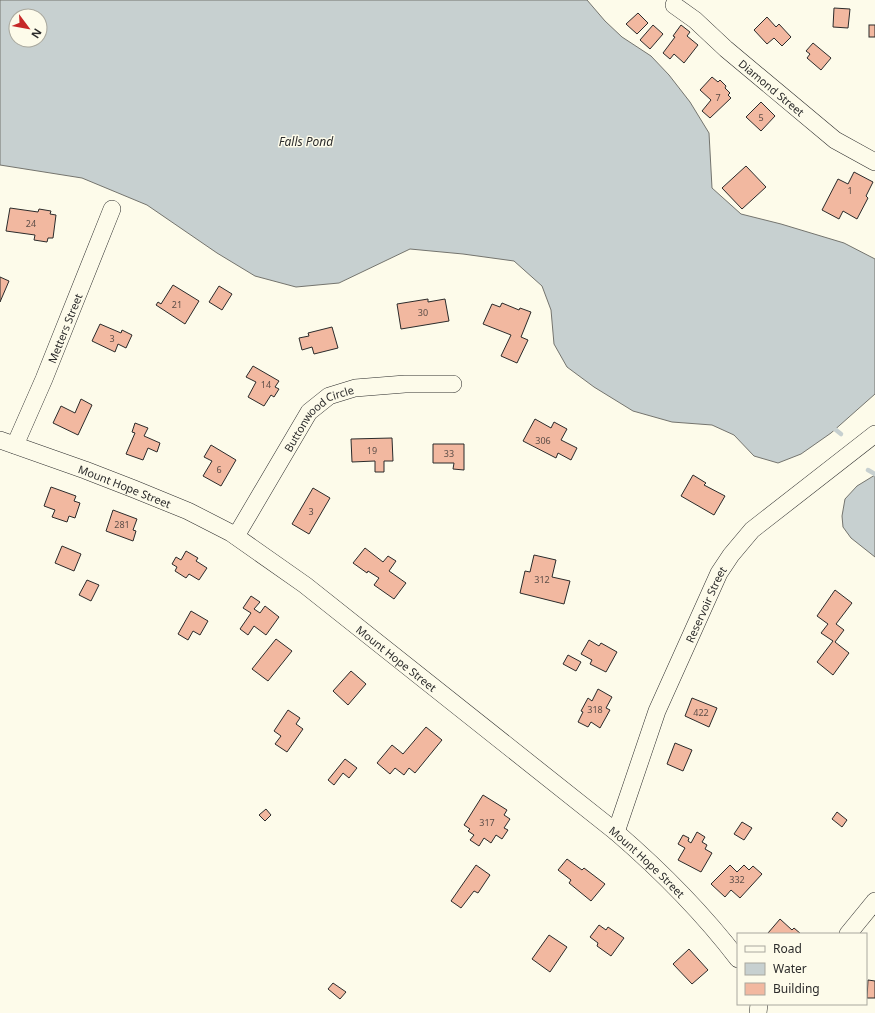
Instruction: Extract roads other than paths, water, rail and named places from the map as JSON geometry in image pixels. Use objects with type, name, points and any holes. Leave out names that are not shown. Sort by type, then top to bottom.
[{"type":"street","name":"Diamond Street","points":[[674,5],[695,20],[726,49],[835,140],[875,162]]},
{"type":"street","name":"Metters Street","points":[[8,443],[44,379],[112,209]]},
{"type":"street","name":"Buttonwood Circle","points":[[236,536],[309,412],[330,396],[355,388],[405,384],[453,384]]},
{"type":"street","name":"Reservoir Street","points":[[616,832],[657,711],[719,573],[730,555],[752,530],[875,434]]},
{"type":"street","name":"Mount Hope Street","points":[[8,443],[85,470],[188,511],[236,536],[305,585],[616,832],[644,856],[719,934],[737,957]]},
{"type":"street","points":[[849,933],[875,901]]},
{"type":"water","name":"Falls Pond","points":[[0,0],[587,0],[605,21],[622,37],[651,56],[669,75],[690,102],[709,133],[712,188],[741,214],[781,224],[844,243],[875,259],[875,394],[831,433],[801,454],[778,463],[754,456],[734,435],[712,425],[672,422],[633,411],[594,387],[567,367],[554,344],[551,310],[542,286],[514,261],[410,249],[339,283],[296,287],[255,276],[217,253],[147,205],[82,178],[0,165]]},
{"type":"water","points":[[875,475],[875,557],[851,538],[843,527],[842,516],[845,499],[857,486]]},
{"type":"waterway","points":[[831,426],[841,434]]},
{"type":"waterway","points":[[868,470],[875,474]]}]
